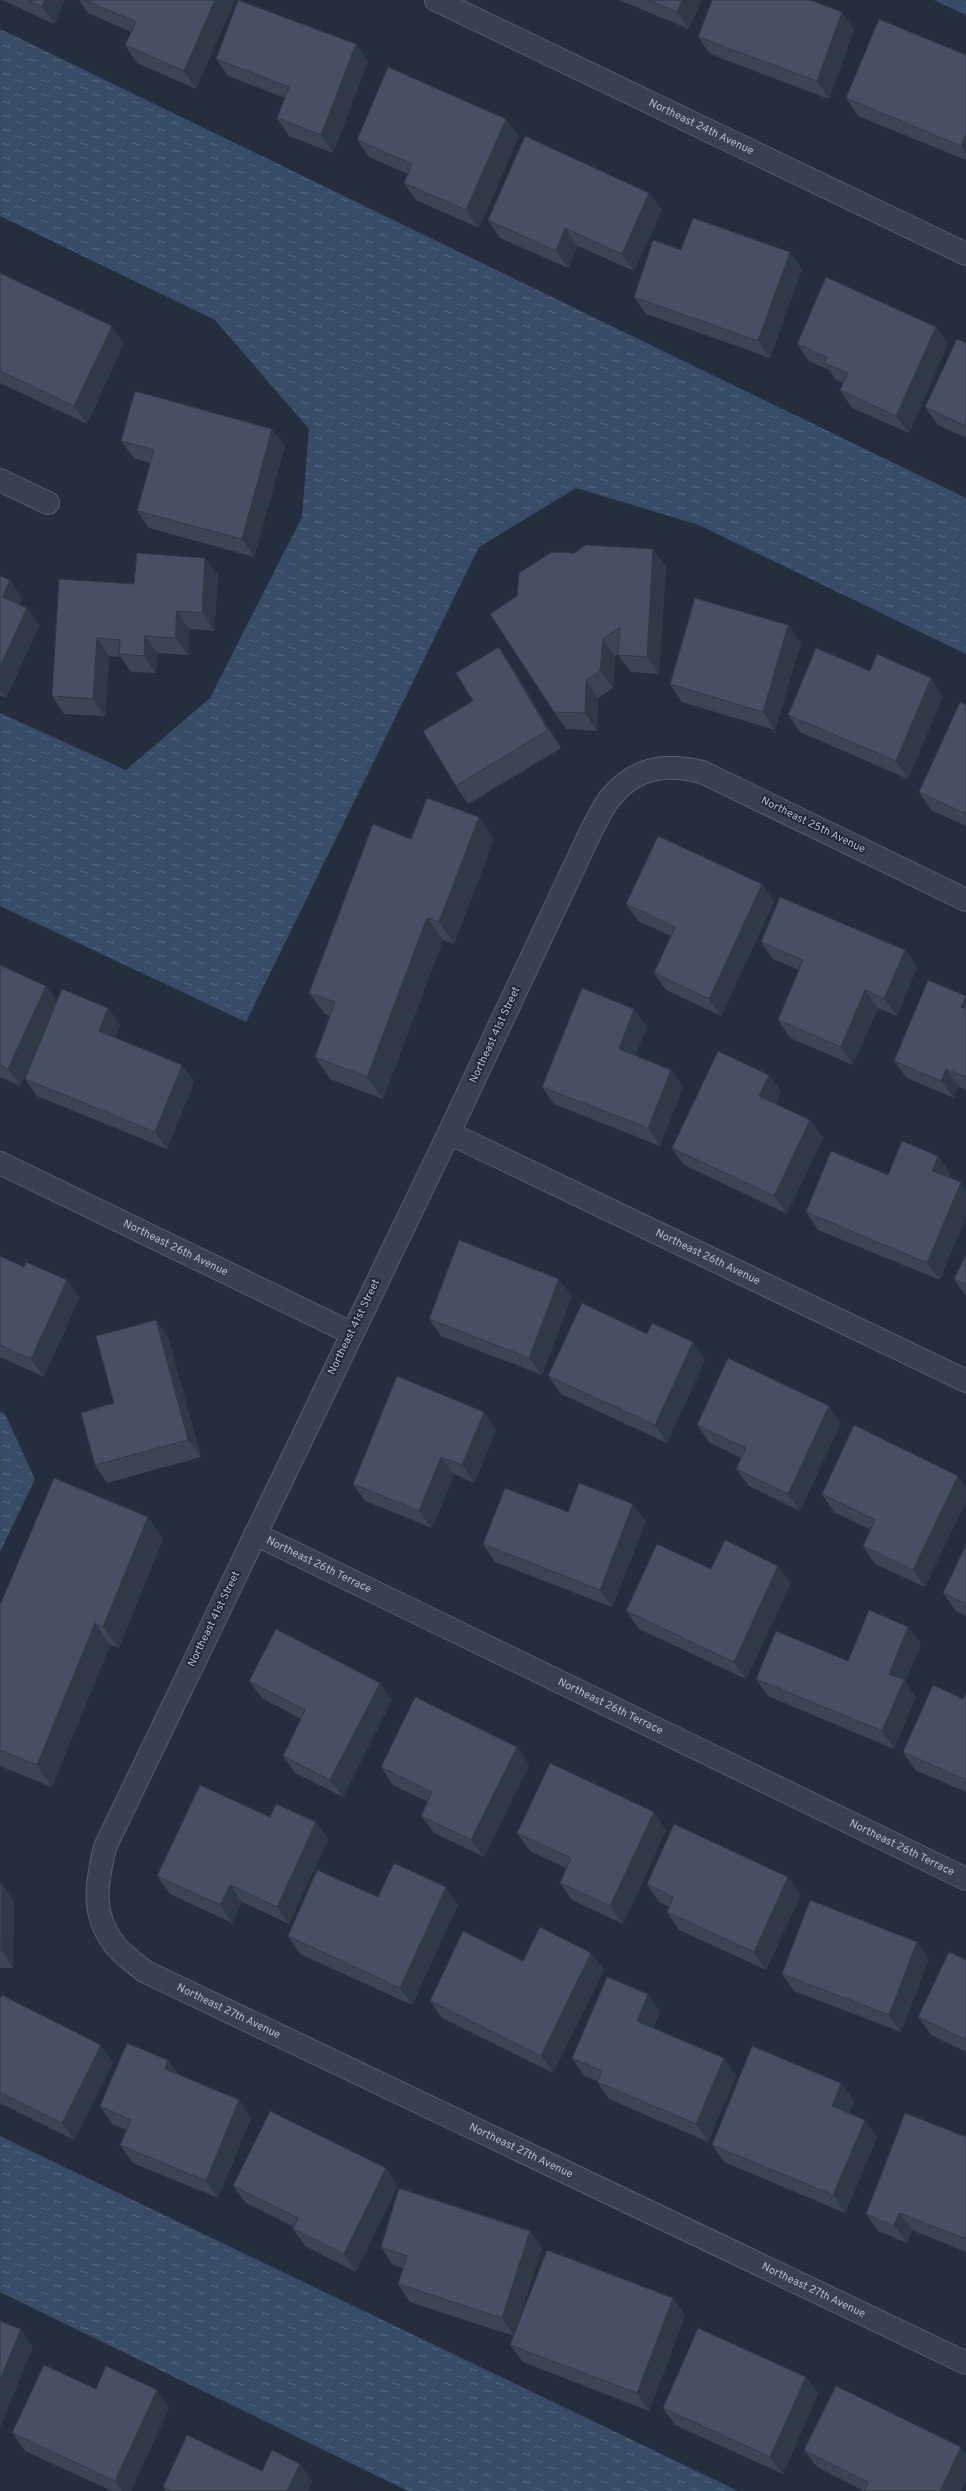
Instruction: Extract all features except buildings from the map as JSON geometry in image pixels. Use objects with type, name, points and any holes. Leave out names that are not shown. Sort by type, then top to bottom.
[{"type":"street","name":"Northeast 24th Avenue","points":[[436,0],[966,254]]},
{"type":"street","points":[[0,480],[48,503]]},
{"type":"street","name":"Northeast 25th Avenue","points":[[656,768],[677,767],[702,772],[966,900]]},
{"type":"street","name":"Northeast 41st Street","points":[[97,1912],[97,1881],[105,1846],[351,1333],[449,1133],[592,829],[611,797],[632,778],[656,768]]},
{"type":"street","name":"Northeast 26th Avenue","points":[[449,1133],[966,1381]]},
{"type":"street","name":"Northeast 26th Avenue","points":[[0,1163],[351,1333]]},
{"type":"street","name":"Northeast 26th Terrace","points":[[255,1534],[966,1879]]},
{"type":"street","name":"Northeast 27th Avenue","points":[[97,1912],[114,1944],[144,1971],[966,2363]]},
{"type":"water","points":[[934,0],[966,0],[966,15]]},
{"type":"water","points":[[0,29],[966,498],[966,654],[699,525],[576,488],[479,547],[246,1022],[0,906],[0,713],[126,770],[210,698],[302,517],[309,429],[215,320],[0,216]]},
{"type":"water","points":[[0,1412],[5,1414],[35,1479],[0,1552]]},
{"type":"water","points":[[0,2136],[738,2491],[408,2491],[0,2292]]}]
